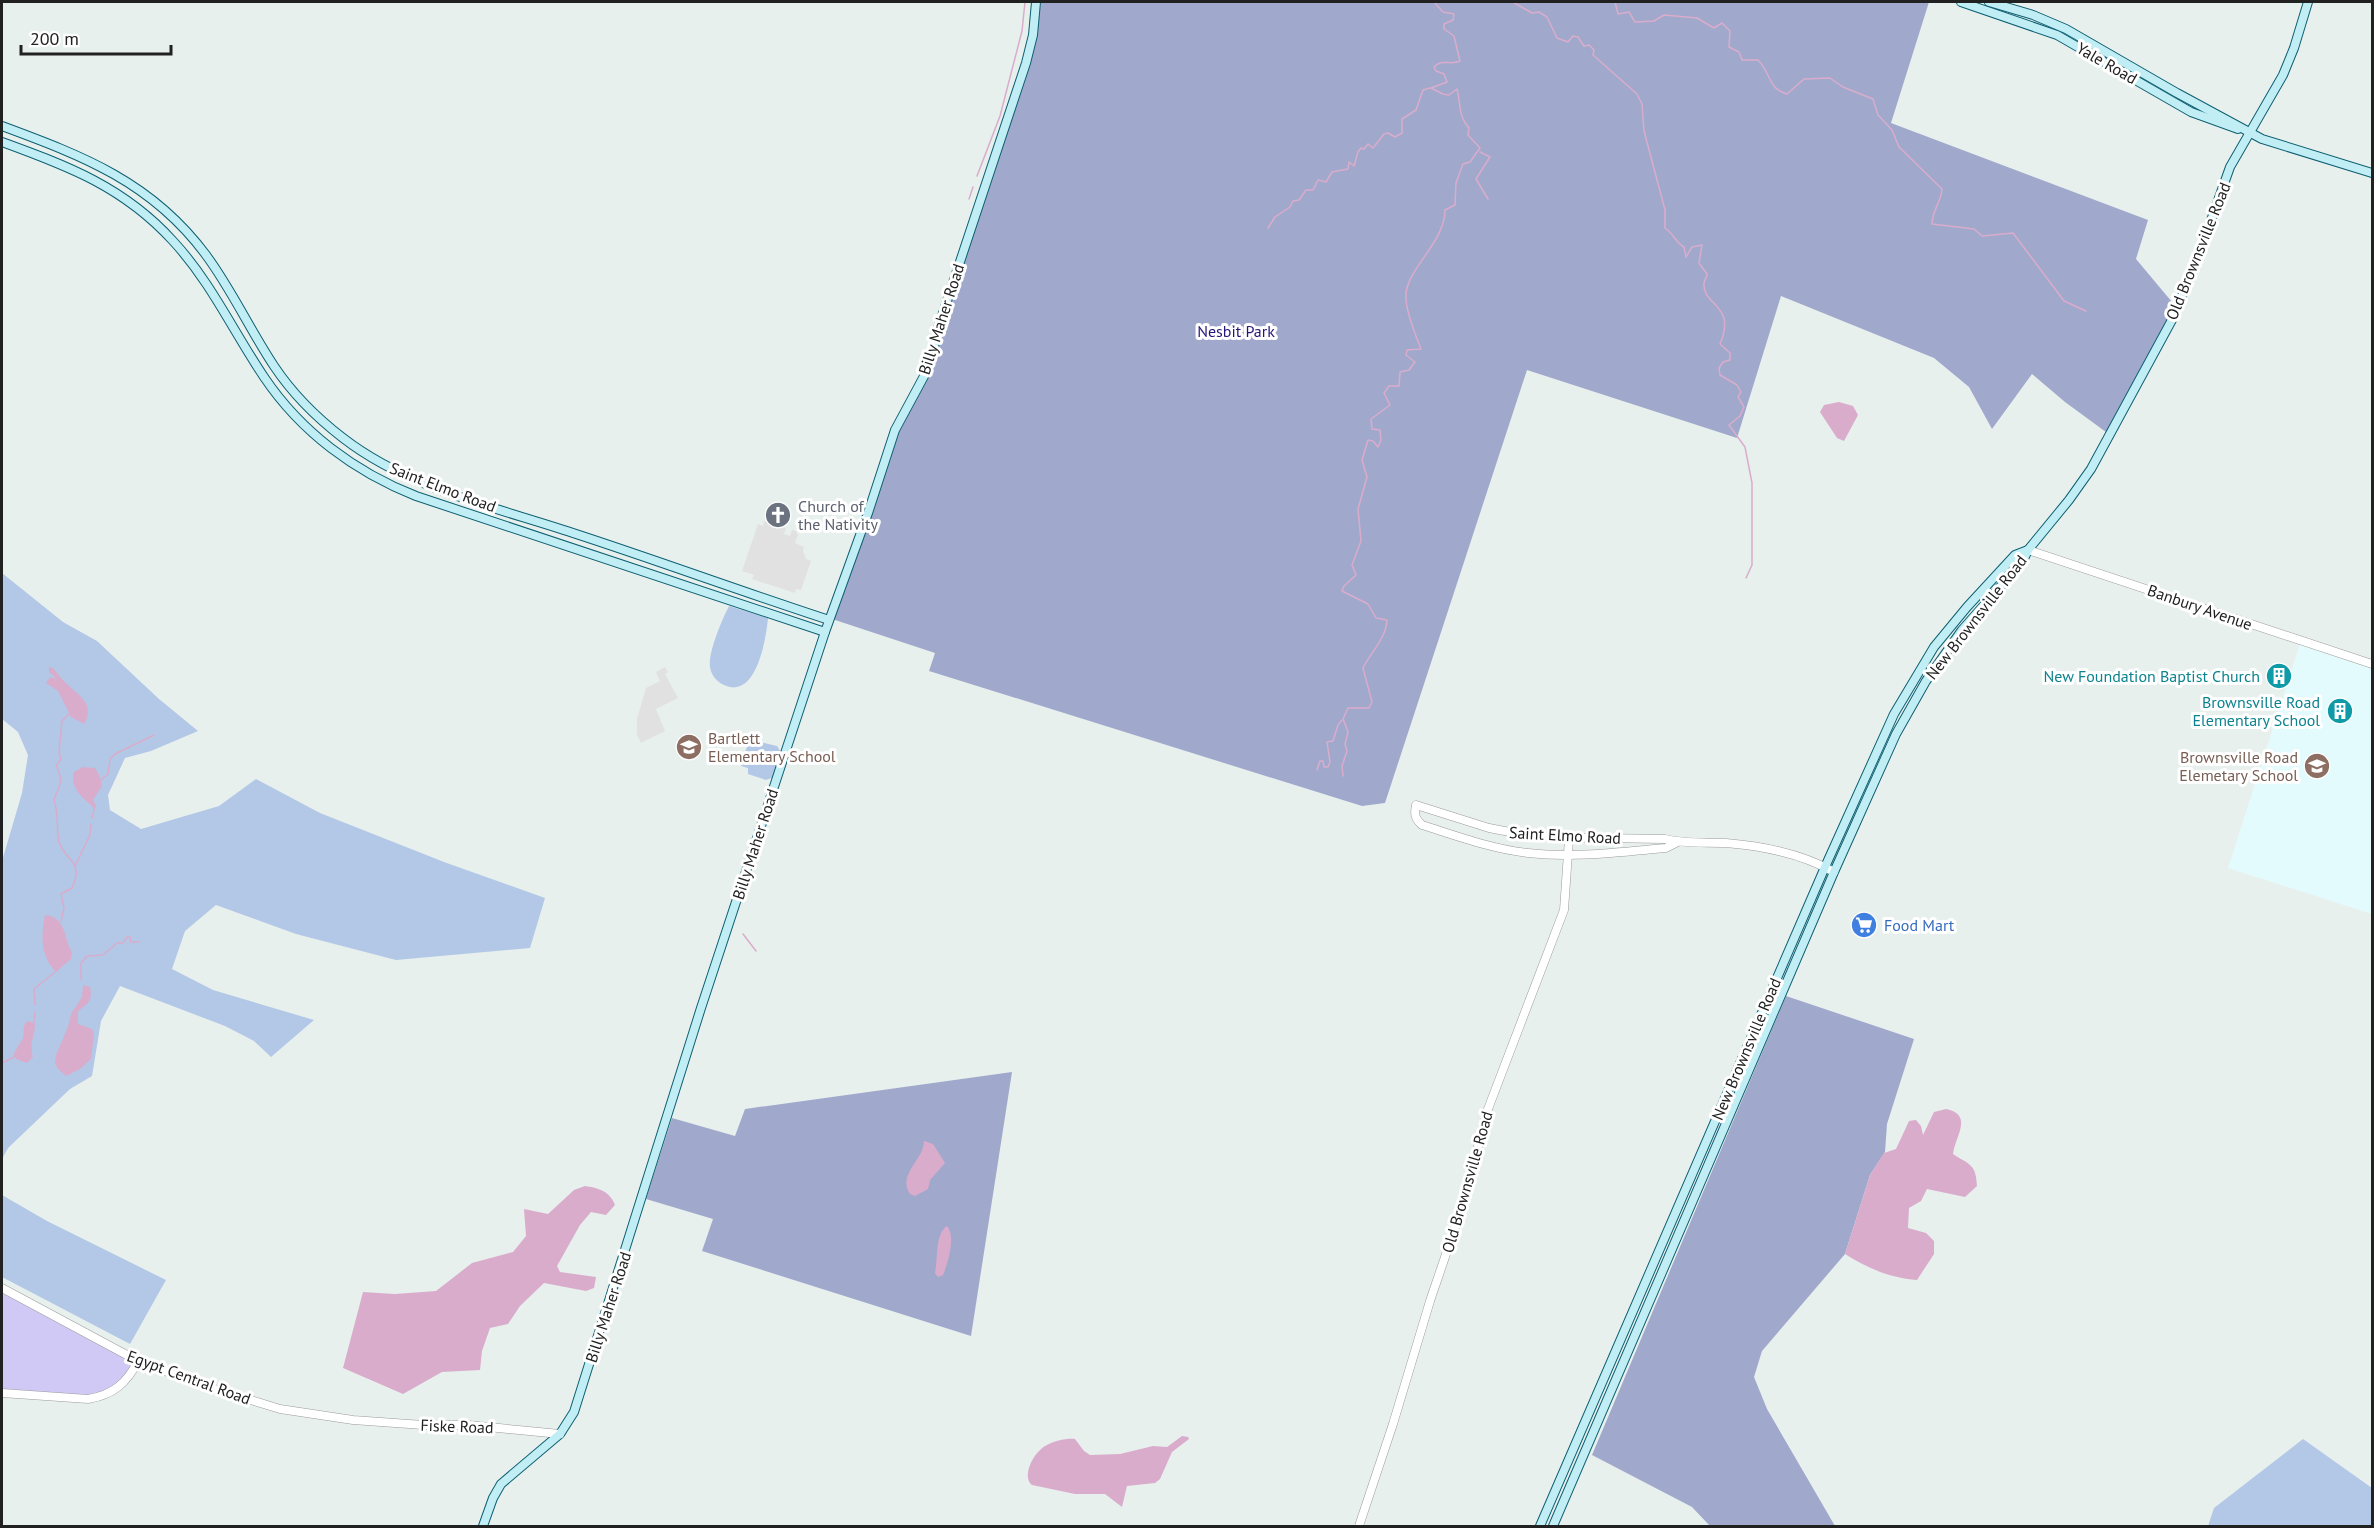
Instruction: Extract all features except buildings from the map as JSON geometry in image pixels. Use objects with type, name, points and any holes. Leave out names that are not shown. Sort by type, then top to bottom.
[{"type":"main road","name":"Billy Maher Road","points":[[483,1527],[501,1484],[560,1434],[574,1412],[701,1008],[829,620],[861,534],[895,430],[930,365],[941,316],[1026,63],[1033,34],[1036,2]]},
{"type":"main road","name":"Yale Road","points":[[1961,2],[2058,35],[2191,112],[2278,144],[2373,173]]},
{"type":"main road","name":"Yale Road","points":[[1989,2],[2033,15],[2066,29],[2250,132]]},
{"type":"main road","name":"Old Brownsville Road","points":[[2028,550],[2091,469],[2177,309],[2230,167],[2286,68],[2308,2]]},
{"type":"main road","name":"Saint Elmo Road","points":[[2,126],[73,152],[100,165],[144,193],[170,215],[212,263],[274,366],[298,396],[329,428],[377,461],[412,479],[829,620]]},
{"type":"main road","name":"Saint Elmo Road","points":[[2,142],[62,164],[95,180],[127,199],[156,224],[204,278],[275,393],[298,420],[319,439],[367,473],[416,496],[825,632]]},
{"type":"main road","points":[[319,439],[329,428]]},
{"type":"main road","name":"New Brownsville Road","points":[[1540,1527],[1825,867],[1894,714],[1923,663],[1967,607],[2015,555],[2028,550]]},
{"type":"main road","name":"New Brownsville Road","points":[[1553,1527],[1834,872],[1896,734],[1914,701],[1962,630],[2024,561],[2028,550]]},
{"type":"main road","points":[[735,602],[739,590]]},
{"type":"main road","points":[[769,613],[773,601]]},
{"type":"street","name":"Banbury Avenue","points":[[2028,550],[2373,664]]},
{"type":"street","name":"Saint Elmo Road","points":[[1678,842],[1666,848],[1568,856],[1527,853],[1479,843],[1422,825],[1417,820],[1415,811],[1416,805],[1499,831],[1536,837],[1665,839],[1678,842],[1745,845],[1775,850],[1834,872]]},
{"type":"street","name":"Old Brownsville Road","points":[[1359,1527],[1430,1300],[1461,1210],[1488,1109],[1564,910],[1569,839]]},
{"type":"street","name":"Egypt Central Road","points":[[2,1288],[138,1361],[202,1385],[280,1409],[353,1420]]},
{"type":"street","points":[[2,1393],[88,1399],[100,1397],[114,1391],[126,1381],[138,1361]]},
{"type":"street","name":"Fiske Road","points":[[353,1420],[468,1425],[560,1434]]},
{"type":"shaded area","points":[[1839,402],[1853,406],[1858,415],[1844,441],[1837,438],[1820,412],[1824,405]]},
{"type":"shaded area","points":[[764,521],[786,528],[784,534],[790,536],[792,530],[796,531],[798,535],[795,543],[804,547],[806,559],[811,561],[801,590],[796,589],[795,593],[752,579],[754,575],[742,571],[758,524],[763,526]]},
{"type":"shaded area","points":[[2,573],[63,622],[97,641],[159,699],[198,731],[151,751],[125,758],[108,795],[110,810],[141,829],[219,806],[256,779],[320,813],[444,862],[545,898],[530,948],[396,960],[296,934],[216,905],[185,931],[172,969],[213,990],[314,1020],[271,1057],[254,1041],[225,1026],[120,986],[101,1021],[92,1076],[70,1089],[8,1148],[2,1159],[2,861],[22,793],[28,755],[18,732],[2,719]]},
{"type":"shaded area","points":[[729,606],[768,618],[762,653],[757,665],[744,684],[735,687],[719,682],[710,667],[713,645]]},
{"type":"shaded area","name":"Brownsville Road Elemetary School","points":[[2301,641],[2372,664],[2372,914],[2228,868]]},
{"type":"shaded area","points":[[49,667],[53,668],[81,696],[88,711],[84,724],[71,717],[58,691],[46,683],[50,677],[57,679],[49,672]]},
{"type":"shaded area","points":[[665,667],[668,672],[665,674],[678,698],[656,709],[665,731],[641,743],[637,734],[637,719],[646,688],[660,681],[656,672]]},
{"type":"shaded area","points":[[756,741],[777,746],[781,752],[774,777],[766,780],[748,774],[748,768],[741,766],[743,759],[748,757],[745,752],[748,745],[754,746]]},
{"type":"shaded area","points":[[83,767],[95,768],[100,777],[102,786],[93,800],[95,809],[79,793],[74,784],[74,772]]},
{"type":"shaded area","points":[[45,915],[61,924],[72,953],[71,959],[56,972],[44,952]]},
{"type":"shaded area","points":[[83,985],[90,987],[91,996],[87,1004],[78,1011],[78,1024],[92,1029],[94,1033],[91,1059],[80,1069],[66,1076],[55,1063],[56,1055],[71,1014],[82,997]]},
{"type":"shaded area","points":[[27,1021],[35,1023],[33,1057],[27,1063],[16,1059],[13,1055],[23,1038]]},
{"type":"shaded area","points":[[1946,1109],[1959,1116],[1961,1121],[1953,1154],[1973,1169],[1977,1186],[1965,1197],[1927,1189],[1921,1201],[1909,1208],[1908,1228],[1926,1233],[1934,1241],[1934,1254],[1917,1280],[1879,1272],[1845,1254],[1870,1175],[1884,1153],[1896,1149],[1909,1121],[1916,1120],[1921,1126],[1923,1135],[1934,1112]]},
{"type":"shaded area","points":[[924,1141],[933,1144],[945,1163],[930,1180],[928,1189],[915,1196],[910,1194],[907,1180],[923,1148]]},
{"type":"shaded area","points":[[585,1186],[607,1193],[615,1205],[606,1215],[591,1212],[580,1225],[557,1266],[560,1272],[596,1277],[594,1288],[586,1291],[544,1283],[520,1306],[508,1324],[490,1328],[482,1351],[480,1370],[442,1372],[403,1394],[343,1368],[363,1292],[395,1294],[436,1291],[472,1263],[513,1252],[526,1236],[524,1209],[548,1214],[574,1190]]},
{"type":"shaded area","points":[[2,1195],[47,1221],[166,1280],[130,1344],[2,1277]]},
{"type":"shaded area","points":[[947,1226],[951,1236],[950,1250],[943,1275],[938,1277],[935,1273],[940,1234]]},
{"type":"shaded area","points":[[2,1288],[138,1361],[133,1372],[100,1397],[2,1393]]},
{"type":"shaded area","points":[[1182,1436],[1189,1439],[1172,1452],[1160,1479],[1155,1483],[1127,1486],[1122,1507],[1105,1494],[1075,1494],[1032,1485],[1029,1481],[1028,1470],[1034,1458],[1042,1448],[1057,1441],[1075,1439],[1090,1455],[1120,1454],[1153,1446],[1167,1447]]},
{"type":"shaded area","points":[[2303,1439],[2372,1488],[2372,1526],[2208,1526],[2214,1508]]},
{"type":"green space","name":"Nesbit Park","points":[[1041,2],[1929,2],[1891,123],[2148,220],[2136,259],[2177,308],[2110,435],[2032,374],[1992,429],[1969,387],[1934,358],[1781,296],[1737,438],[1527,370],[1385,803],[1362,806],[929,671],[935,653],[829,618],[898,424],[928,370],[961,244],[1037,29]]},
{"type":"green space","points":[[1786,996],[1914,1039],[1887,1124],[1885,1152],[1870,1175],[1845,1254],[1762,1351],[1754,1377],[1767,1409],[1835,1526],[1710,1526],[1692,1507],[1592,1455]]},
{"type":"green space","points":[[1012,1072],[971,1336],[702,1251],[713,1219],[646,1199],[672,1118],[735,1136],[745,1109]]},
{"type":"waterway","points":[[977,176],[1000,116],[1022,31],[1025,2]]},
{"type":"waterway","points":[[1343,776],[1342,766],[1347,751],[1345,744],[1348,732],[1343,719],[1348,708],[1369,708],[1372,702],[1363,668],[1381,640],[1387,620],[1376,618],[1368,604],[1342,591],[1356,575],[1352,565],[1361,541],[1358,509],[1367,477],[1362,460],[1368,440],[1373,441],[1378,447],[1381,440],[1380,430],[1372,429],[1371,419],[1390,405],[1384,393],[1389,386],[1399,386],[1400,372],[1409,370],[1415,362],[1406,355],[1407,350],[1421,349],[1406,299],[1411,278],[1432,246],[1443,222],[1445,210],[1455,205],[1456,183],[1463,164],[1470,162],[1480,148],[1468,135],[1469,128],[1461,114],[1457,89],[1449,95],[1431,88],[1447,82],[1444,74],[1436,71],[1434,67],[1437,64],[1460,61],[1454,36],[1444,29],[1444,24],[1453,20],[1454,14],[1443,12],[1434,2]]},
{"type":"waterway","points":[[1513,2],[1532,13],[1539,12],[1547,17],[1557,38],[1568,42],[1573,36],[1578,37],[1584,46],[1589,45],[1594,50],[1593,55],[1637,94],[1642,104],[1644,131],[1665,210],[1665,228],[1684,247],[1686,257],[1692,247],[1702,245],[1699,263],[1707,274],[1704,283],[1705,291],[1722,313],[1724,331],[1720,344],[1730,353],[1730,360],[1723,362],[1719,368],[1720,375],[1737,385],[1741,392],[1738,397],[1744,407],[1740,416],[1729,425],[1745,447],[1752,483],[1752,565],[1746,578]]},
{"type":"waterway","points":[[1582,2],[1590,2]]},
{"type":"waterway","points":[[1615,2],[1618,14],[1629,12],[1635,22],[1654,21],[1664,15],[1697,18],[1714,28],[1722,23],[1730,31],[1729,47],[1739,52],[1742,60],[1758,60],[1773,84],[1781,92],[1787,94],[1804,79],[1830,78],[1843,87],[1873,99],[1878,115],[1892,130],[1899,147],[1942,189],[1932,224],[1974,229],[1982,236],[2013,233],[2064,301],[2086,311]]},
{"type":"waterway","points":[[1268,228],[1275,217],[1290,207],[1293,201],[1299,200],[1306,190],[1313,190],[1318,180],[1326,182],[1332,172],[1348,169],[1349,162],[1354,166],[1361,148],[1364,149],[1368,144],[1373,148],[1384,134],[1388,133],[1395,137],[1402,133],[1402,119],[1416,110],[1423,90],[1430,88]]},
{"type":"waterway","points":[[1480,152],[1490,157],[1476,179],[1488,199]]},
{"type":"waterway","points":[[969,199],[973,187]]},
{"type":"waterway","points":[[61,921],[64,908],[61,894],[72,888],[76,872],[75,866],[59,842],[54,800],[61,780],[56,766],[61,759],[59,752],[62,721],[69,714]]},
{"type":"waterway","points":[[1317,770],[1320,761],[1323,761],[1324,767],[1328,767],[1330,762],[1327,742],[1333,741],[1342,720]]},
{"type":"waterway","points":[[101,780],[108,774],[110,759],[115,754],[154,735]]},
{"type":"waterway","points":[[92,818],[94,809]]},
{"type":"waterway","points":[[75,866],[90,835],[91,824]]},
{"type":"waterway","points":[[743,934],[756,951]]},
{"type":"waterway","points":[[81,979],[81,963],[87,956],[103,955],[117,943],[123,943],[127,937],[130,937],[131,942],[139,942]]},
{"type":"waterway","points":[[35,1005],[34,989],[55,972]]},
{"type":"waterway","points":[[34,1022],[35,1012]]},
{"type":"waterway","points":[[2,1063],[14,1057]]},
{"type":"place","name":"Church of the Nativity","points":[[778,515]]},
{"type":"place","name":"New Foundation Baptist Church","points":[[2279,676]]},
{"type":"place","name":"Brownsville Road Elementary School","points":[[2340,711]]},
{"type":"place","name":"Bartlett Elementary School","points":[[689,747]]},
{"type":"place","name":"Brownsville Road Elemetary School","points":[[2317,766]]},
{"type":"place","name":"Food Mart","points":[[1864,925]]}]
